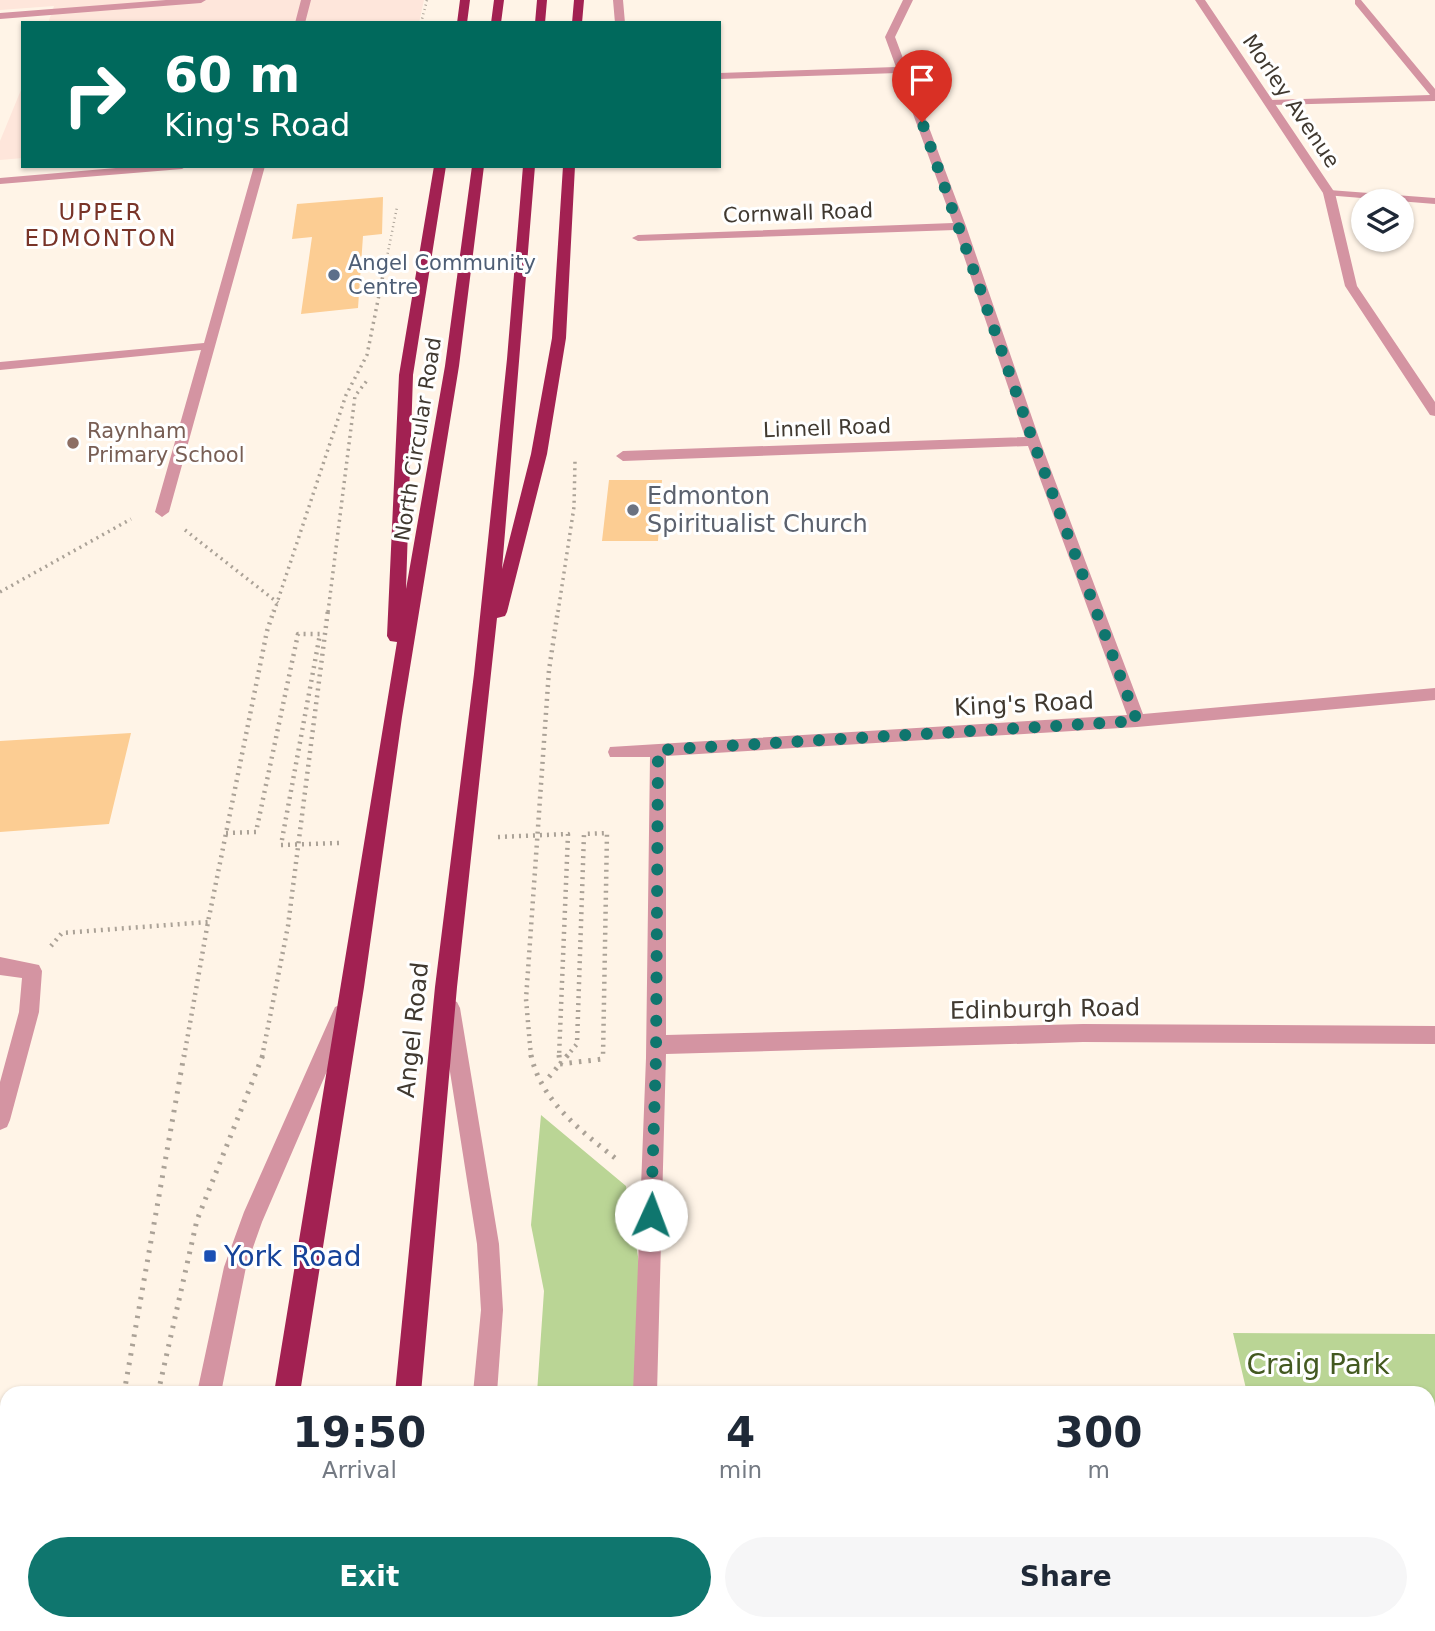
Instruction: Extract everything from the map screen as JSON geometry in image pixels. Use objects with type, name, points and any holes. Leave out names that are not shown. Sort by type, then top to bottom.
[{"type":"highway","points":[[461,21],[465,0]]},
{"type":"highway","points":[[496,21],[499,0]]},
{"type":"highway","points":[[540,21],[542,0]]},
{"type":"highway","points":[[577,21],[579,0]]},
{"type":"highway","points":[[288,1386],[353,987],[393,718],[407,375],[440,168]]},
{"type":"highway","name":"North Circular Road","points":[[393,718],[452,366],[478,168]]},
{"type":"highway","points":[[483,674],[529,168]]},
{"type":"highway","points":[[483,674],[539,454],[557,351],[569,168]]},
{"type":"highway","name":"Angel Road","points":[[409,1386],[446,987],[483,674]]},
{"type":"street","points":[[0,16],[201,0]]},
{"type":"street","points":[[301,21],[306,0]]},
{"type":"street","points":[[618,0],[620,21]]},
{"type":"street","points":[[908,0],[890,37],[960,226],[1033,441],[1137,721]]},
{"type":"street","name":"Morley Avenue","points":[[1200,0],[1329,193],[1351,286],[1435,412]]},
{"type":"street","points":[[1358,2],[1435,96]]},
{"type":"street","points":[[721,76],[903,70]]},
{"type":"street","points":[[1270,103],[1435,96]]},
{"type":"street","points":[[0,181],[158,168]]},
{"type":"street","points":[[162,512],[259,168]]},
{"type":"street","points":[[1329,193],[1435,201]]},
{"type":"street","name":"Cornwall Road","points":[[638,239],[960,226]]},
{"type":"street","points":[[0,366],[208,346]]},
{"type":"street","name":"Linnell Road","points":[[623,456],[1033,441]]},
{"type":"street","name":"King's Road","points":[[616,752],[1137,721],[1435,694]]},
{"type":"street","points":[[645,1386],[656,1045],[658,750]]},
{"type":"street","points":[[0,966],[32,971],[29,1013],[0,1120]]},
{"type":"street","points":[[210,1386],[235,1267],[252,1220],[353,987]]},
{"type":"street","points":[[446,987],[488,1244],[492,1310],[486,1386]]},
{"type":"street","name":"Edinburgh Road","points":[[656,1045],[1083,1033],[1435,1035]]},
{"type":"path","points":[[422,21],[427,0]]},
{"type":"path","points":[[125,1386],[208,922],[267,631],[346,395],[368,355],[397,206]]},
{"type":"path","points":[[160,1386],[197,1220],[262,1058],[288,926],[355,396],[369,378],[356,376]]},
{"type":"path","points":[[574,456],[574,507],[549,670],[529,940],[526,999],[529,1045],[534,1069],[542,1086],[570,1121],[652,1190]]},
{"type":"path","points":[[0,592],[127,520],[162,512],[278,603]]},
{"type":"path","points":[[226,834],[256,832],[298,635],[320,634],[281,845]]},
{"type":"path","points":[[550,1077],[577,1044],[584,834],[607,833],[603,1059],[559,1064],[568,834]]},
{"type":"path","points":[[32,971],[62,933],[208,922]]},
{"type":"shaded area","points":[[0,0],[424,0],[419,21],[49,21],[54,6],[0,10]]},
{"type":"shaded area","points":[[21,90],[21,158],[0,160],[0,141]]},
{"type":"green space","points":[[541,1115],[626,1186],[648,1315],[639,1386],[537,1386],[544,1291],[531,1225]]},
{"type":"green space","name":"Craig Park","points":[[1233,1333],[1435,1334],[1435,1386],[1245,1386]]},
{"type":"building","name":"Angel Community Centre","points":[[383,197],[382,234],[363,236],[358,308],[301,314],[312,237],[292,239],[297,204]]},
{"type":"building","name":"Edmonton Spiritualist Church","points":[[609,480],[662,480],[658,541],[602,541]]},
{"type":"building","points":[[131,733],[109,824],[0,832],[0,741]]},
{"type":"place","name":"Angel Community Centre","points":[[334,275]]},
{"type":"place","name":"Raynham Primary School","points":[[73,443]]},
{"type":"place","name":"Edmonton Spiritualist Church","points":[[633,510]]},
{"type":"place","name":"York Road","points":[[210,1256]]},
{"type":"district","name":"UPPER EDMONTON","points":[[101,225]]},
{"type":"route","points":[[651,1215],[656,1058],[658,750],[1137,721],[1033,441],[922,122]]}]
